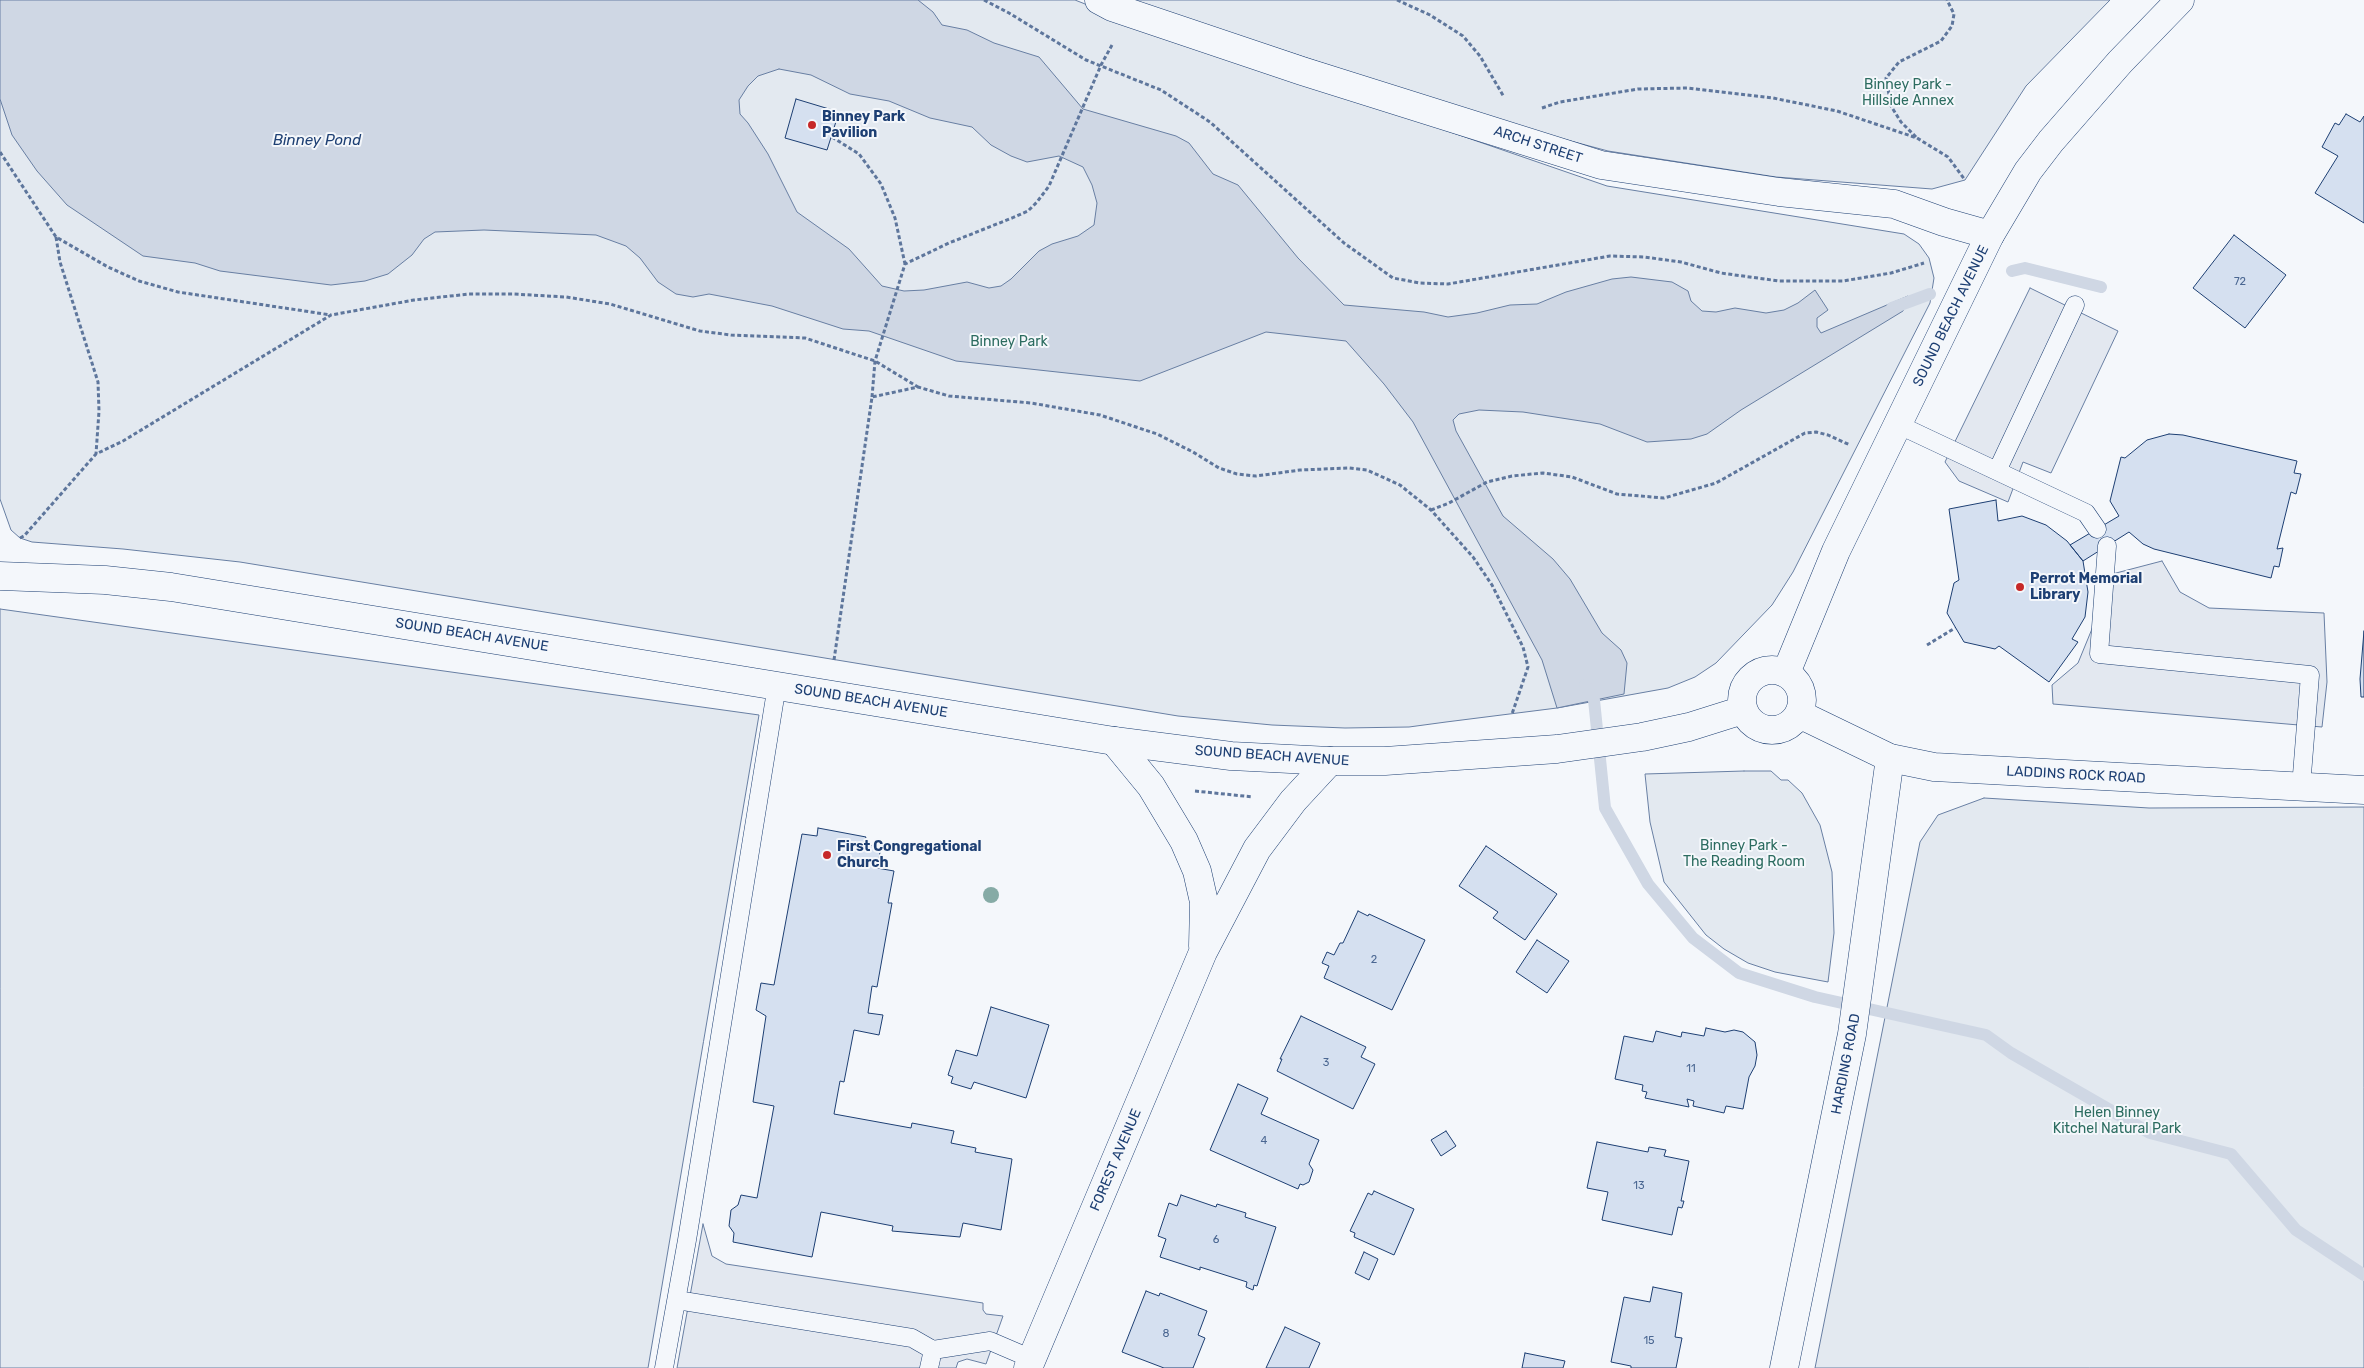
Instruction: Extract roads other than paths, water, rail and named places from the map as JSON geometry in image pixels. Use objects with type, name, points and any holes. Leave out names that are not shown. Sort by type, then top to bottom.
[{"type":"street","name":"ARCH STREET","points":[[1099,0],[1112,8],[1302,71],[1601,165],[1779,192],[1894,204],[1944,222],[1990,235]]},
{"type":"street","name":"SOUND BEACH AVENUE","points":[[1786,673],[1836,551],[1990,235],[2028,171],[2051,141],[2120,62],[2180,0]]},
{"type":"street","name":"SOUND BEACH AVENUE","points":[[0,576],[105,580],[171,587],[1114,741],[1230,756],[1330,761],[1410,761],[1557,749],[1642,737],[1689,727],[1743,710]]},
{"type":"street","points":[[1768,670],[1786,673],[1797,683],[1801,691],[1803,699],[1799,714],[1789,726],[1774,731],[1759,728],[1752,724],[1743,710],[1742,692],[1752,677],[1768,670]]},
{"type":"street","name":"LADDINS ROCK ROAD","points":[[1799,714],[1890,758],[1934,767],[2364,790]]},
{"type":"street","name":"FOREST AVENUE","points":[[1114,741],[1152,786],[1184,841],[1197,871],[1204,902],[1203,952]]},
{"type":"street","name":"HARDING ROAD","points":[[1784,1368],[1852,1034],[1861,981],[1890,758]]},
{"type":"street","name":"FOREST AVENUE","points":[[1030,1364],[1203,952],[1257,849],[1294,801],[1330,761]]},
{"type":"lane","points":[[1997,471],[2075,305]]},
{"type":"lane","points":[[1899,425],[2086,513],[2097,529]]},
{"type":"lane","points":[[2107,546],[2098,654],[2310,674],[2301,787]]},
{"type":"lane","points":[[664,1368],[677,1300],[777,686]]},
{"type":"lane","points":[[677,1300],[912,1338],[933,1350],[990,1341],[1030,1364]]},
{"type":"lane","points":[[930,1368],[933,1350]]},
{"type":"water","name":"Binney Pond","points":[[0,0],[918,0],[933,12],[942,25],[967,30],[994,43],[1039,57],[1083,109],[1176,136],[1189,143],[1213,174],[1238,185],[1298,258],[1344,305],[1424,312],[1448,317],[1477,313],[1510,305],[1537,304],[1566,292],[1612,279],[1631,277],[1672,282],[1688,291],[1691,301],[1702,311],[1716,312],[1735,308],[1766,313],[1784,310],[1798,303],[1815,290],[1828,310],[1817,318],[1817,327],[1821,333],[1908,296],[1903,311],[1741,410],[1707,434],[1691,439],[1647,442],[1600,424],[1523,412],[1479,410],[1459,414],[1453,420],[1456,431],[1503,516],[1553,559],[1570,579],[1602,633],[1621,650],[1627,663],[1624,694],[1557,708],[1542,660],[1413,422],[1384,384],[1346,341],[1266,332],[1140,381],[956,361],[869,331],[843,329],[772,306],[709,294],[693,297],[676,294],[658,282],[640,258],[626,246],[596,235],[484,230],[435,232],[424,239],[412,255],[388,274],[365,281],[331,285],[220,271],[195,263],[143,256],[67,205],[37,171],[12,135],[0,99]],"holes":[[[779,69],[811,75],[850,94],[889,101],[930,118],[972,127],[991,145],[1027,162],[1059,156],[1083,167],[1092,185],[1097,203],[1094,225],[1078,236],[1052,244],[1039,251],[1011,279],[1001,286],[989,288],[967,282],[924,290],[904,291],[882,286],[849,249],[797,212],[768,154],[740,114],[739,100],[748,86],[758,76]]]},
{"type":"waterway","points":[[2012,271],[2025,268],[2101,287]]},
{"type":"waterway","points":[[1892,308],[1930,294]]},
{"type":"waterway","points":[[1585,685],[1594,700],[1605,808],[1648,884],[1693,938],[1739,973],[1815,997],[1986,1035],[2011,1053],[2150,1133],[2231,1154],[2296,1230],[2364,1275]]},
{"type":"place","name":"Binney Park Pavilion","points":[[812,125]]},
{"type":"place","name":"Perrot Memorial Library","points":[[2020,587]]},
{"type":"place","name":"First Congregational Church","points":[[827,855]]},
{"type":"park label","name":"Binney Park - Hillside Annex","points":[[1908,94]]},
{"type":"park label","name":"Binney Park","points":[[1009,342]]},
{"type":"park label","name":"Binney Park - The Reading Room","points":[[1744,854]]},
{"type":"park label","name":"Helen Binney Kitchel Natural Park","points":[[2117,1122]]}]
